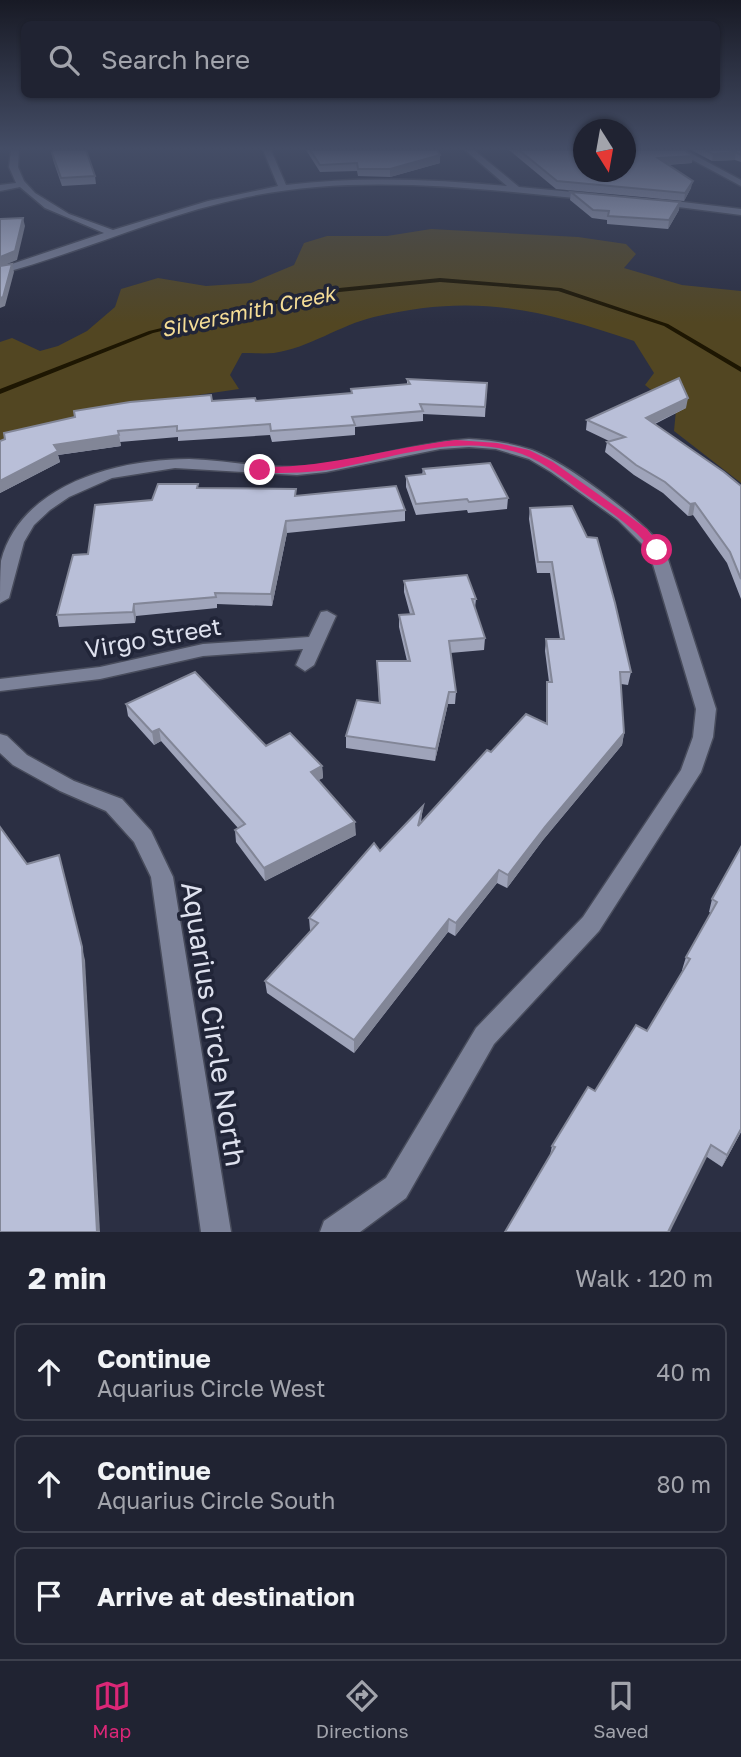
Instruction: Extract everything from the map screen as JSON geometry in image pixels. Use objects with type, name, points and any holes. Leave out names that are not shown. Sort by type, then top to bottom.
[{"type":"street","points":[[47,207],[116,234]]},
{"type":"street","points":[[0,271],[198,207]]},
{"type":"street","points":[[700,207],[741,212]]},
{"type":"street","points":[[0,598],[16,542],[34,517],[62,495],[95,479],[132,469],[176,464],[299,471],[337,466],[418,447],[456,443],[497,446],[525,452],[550,464],[643,531],[657,550],[706,709],[703,737],[691,772],[591,924],[485,1036],[396,1188],[335,1232]]},
{"type":"street","points":[[305,665],[327,617]]},
{"type":"street","name":"Virgo Street","points":[[0,685],[100,673],[203,650],[315,642]]},
{"type":"street","name":"Aquarius Circle North","points":[[0,741],[20,761],[67,786],[114,804],[143,837],[162,877],[216,1232]]},
{"type":"shaded area","points":[[431,229],[578,237],[626,244],[636,254],[624,268],[682,285],[741,291],[741,483],[674,431],[676,410],[645,385],[654,373],[634,341],[537,313],[475,306],[444,306],[374,317],[287,350],[242,353],[230,375],[239,389],[89,411],[0,442],[0,342],[12,338],[40,351],[58,346],[87,331],[115,307],[121,289],[158,278],[206,286],[251,283],[294,265],[304,243],[327,236],[387,236]]},
{"type":"building","points":[[590,207],[677,207],[669,220],[608,216],[609,211]]},
{"type":"building","points":[[23,218],[15,251],[0,257],[0,219]]},
{"type":"building","points":[[12,264],[3,297],[0,298],[0,266]]},
{"type":"building","points":[[679,378],[688,398],[646,418],[741,486],[741,579],[730,552],[695,503],[690,504],[665,482],[636,465],[607,442],[625,437],[587,420]]},
{"type":"building","points":[[407,379],[487,383],[485,407],[420,404],[423,411],[352,417],[355,425],[271,431],[270,424],[177,431],[177,426],[118,431],[119,435],[54,445],[58,451],[0,481],[0,441],[5,439],[4,433],[75,417],[74,411],[130,402],[211,395],[212,401],[255,398],[256,401],[352,393],[351,389],[410,384]]},
{"type":"building","points":[[490,463],[508,498],[416,504],[406,476],[425,474],[423,469]]},
{"type":"building","points":[[158,484],[198,484],[197,488],[296,489],[295,496],[396,486],[405,510],[286,521],[271,594],[215,593],[216,597],[134,604],[133,612],[57,615],[73,555],[88,554],[95,505],[152,500]]},
{"type":"building","points":[[572,506],[587,537],[597,538],[631,672],[620,672],[624,733],[508,875],[499,870],[456,923],[449,919],[354,1040],[265,981],[318,923],[309,918],[374,843],[380,851],[423,806],[418,826],[487,750],[491,752],[526,714],[547,724],[547,682],[552,682],[546,639],[564,639],[552,562],[538,562],[530,508]]},
{"type":"building","points":[[467,575],[485,638],[449,641],[456,692],[449,692],[436,749],[346,736],[357,700],[380,703],[377,661],[410,661],[399,615],[414,614],[404,581]]},
{"type":"building","points":[[195,672],[266,746],[290,733],[322,766],[311,772],[355,822],[264,868],[235,830],[245,824],[159,729],[152,732],[126,704]]},
{"type":"building","points":[[0,827],[27,864],[59,855],[82,947],[97,1232],[0,1232]]},
{"type":"building","points":[[741,847],[741,1129],[727,1155],[711,1145],[668,1232],[505,1232],[588,1087],[595,1091],[636,1025],[647,1031],[690,959],[686,957],[717,902],[712,899]]},
{"type":"waterway","name":"Silversmith Creek","points":[[0,392],[151,332],[319,292],[440,280],[559,289],[666,325],[741,370]]},
{"type":"route","points":[[260,470],[299,471],[337,466],[418,447],[456,443],[497,446],[525,452],[550,464],[643,531],[657,550]]}]
